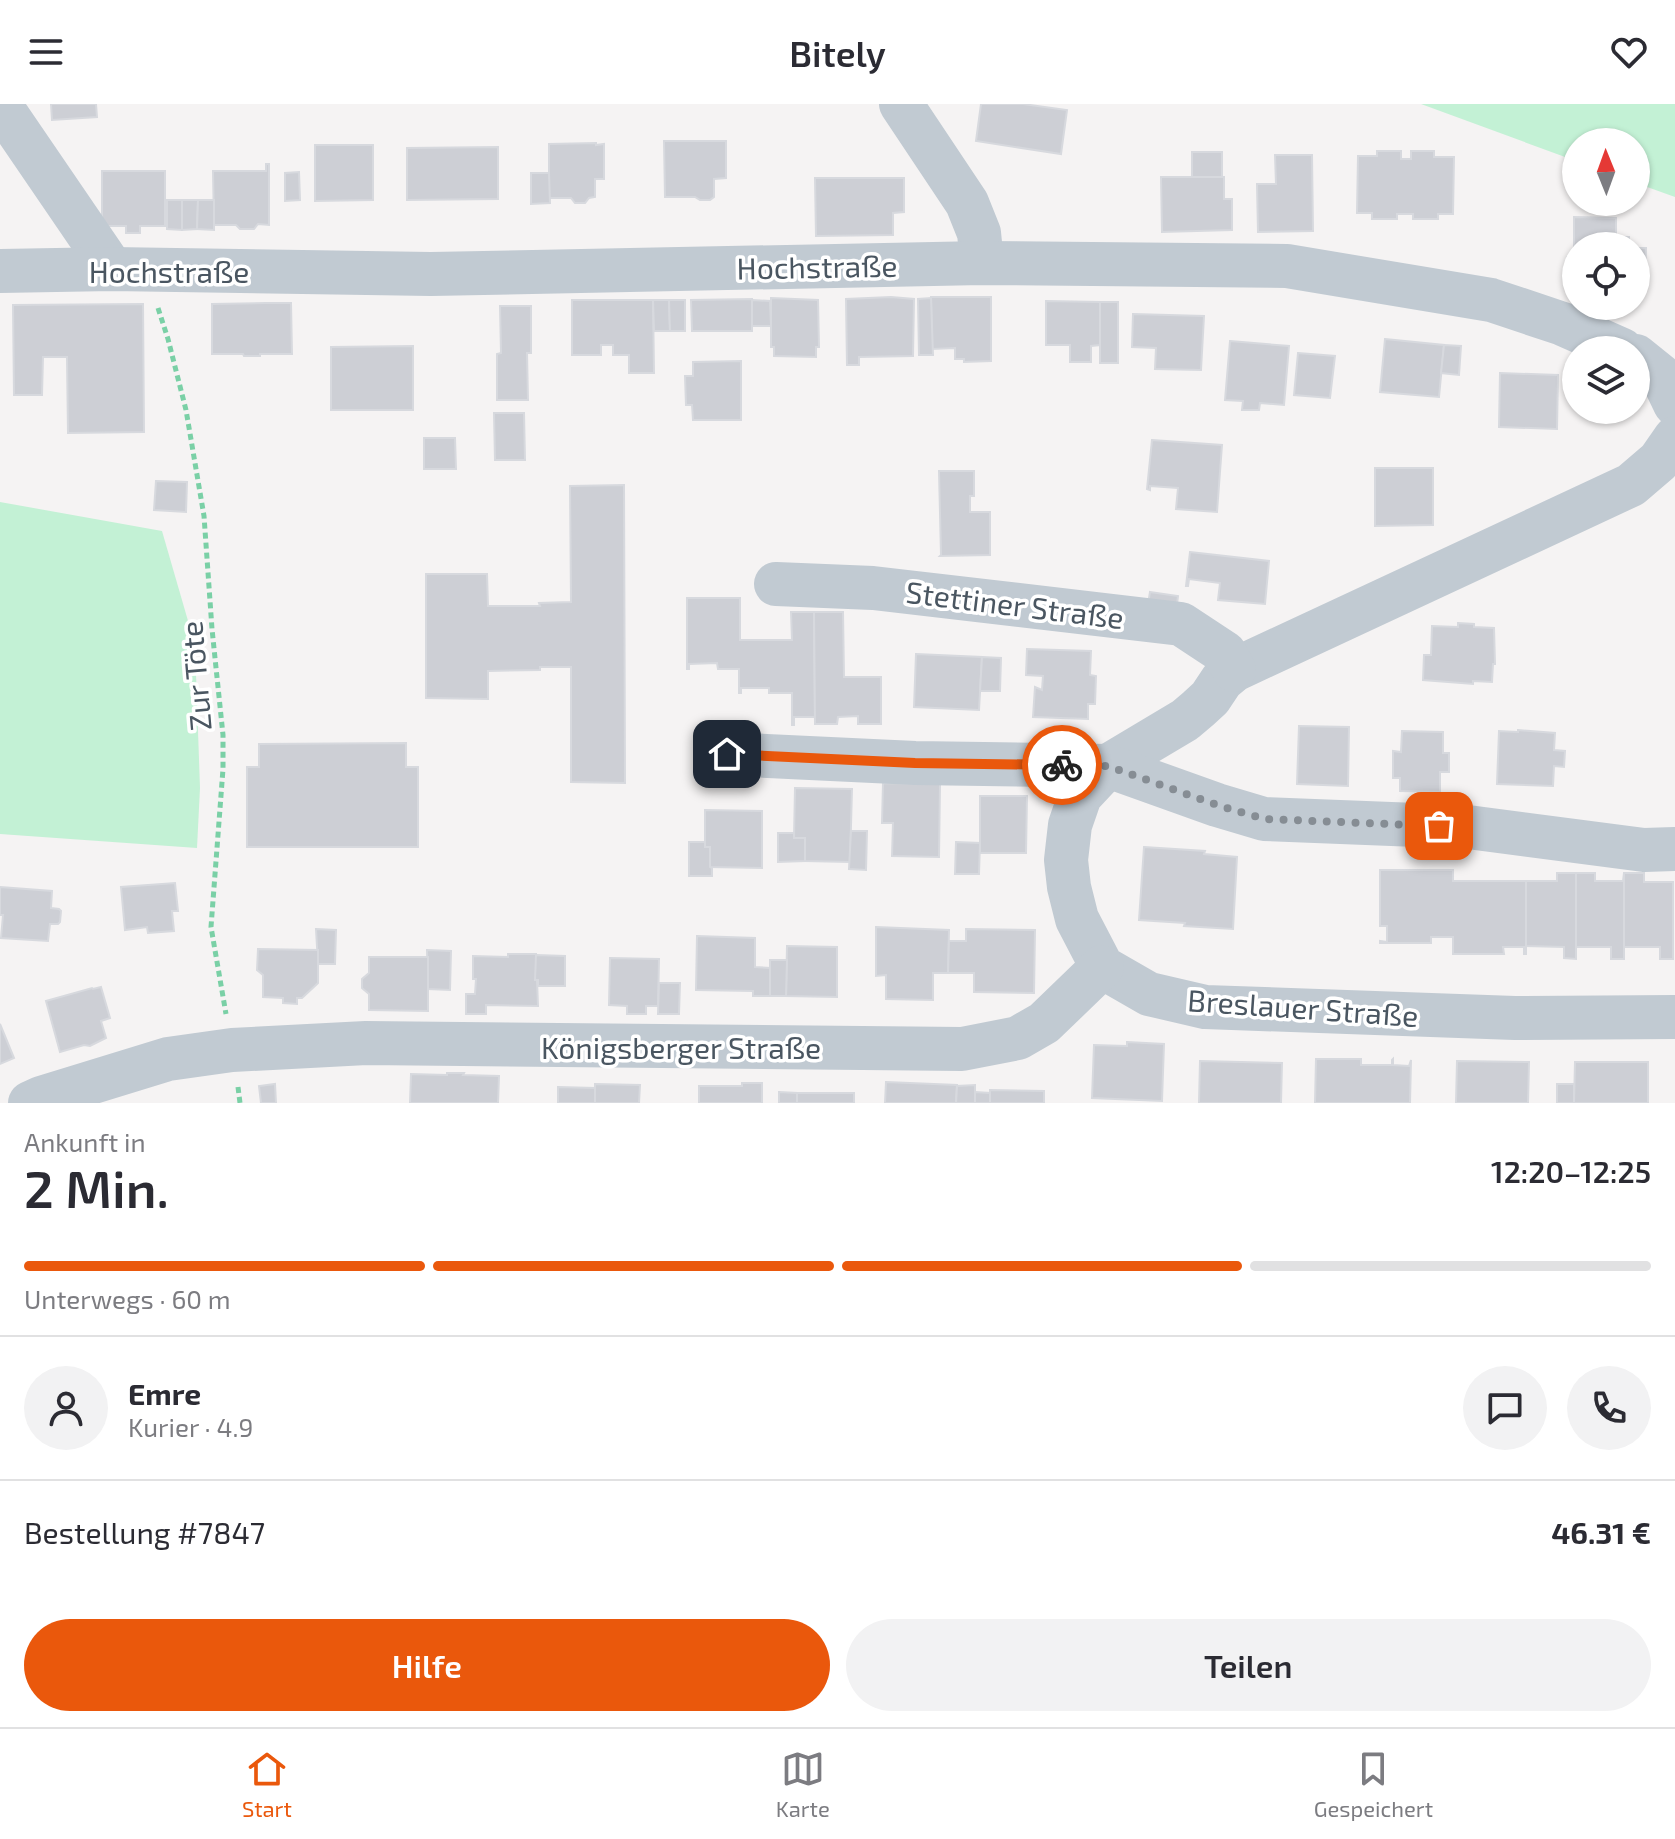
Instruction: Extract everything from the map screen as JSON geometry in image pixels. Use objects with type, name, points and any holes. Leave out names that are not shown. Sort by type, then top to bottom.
[{"type":"street","points":[[901,104],[967,203],[979,233],[982,263]]},
{"type":"street","points":[[0,105],[112,269]]},
{"type":"street","name":"Hochstraße","points":[[0,271],[112,269],[431,274],[982,263],[1287,266],[1491,300],[1590,336]]},
{"type":"street","points":[[1650,367],[1662,377],[1675,404]]},
{"type":"street","points":[[1102,967],[1077,919],[1066,860],[1070,825],[1080,796],[1108,766],[1185,720],[1210,698],[1222,680],[1234,670],[1631,485],[1659,461],[1675,438]]},
{"type":"street","name":"Stettiner Straße","points":[[776,584],[873,588],[1181,624],[1225,653],[1234,670]]},
{"type":"street","points":[[727,754],[915,763],[1108,766],[1264,819],[1468,827],[1644,850],[1675,849]]},
{"type":"street","name":"Königsberger Straße","points":[[30,1103],[168,1059],[232,1050],[366,1043],[962,1049],[1018,1038],[1044,1023],[1102,967]]},
{"type":"street","name":"Breslauer Straße","points":[[1102,967],[1149,994],[1205,1007],[1515,1018],[1675,1017]]},
{"type":"path","name":"Zur Töte","points":[[157,305],[186,410],[204,516],[223,735],[211,927],[240,1103]]},
{"type":"green space","points":[[1421,104],[1675,104],[1675,197],[1650,188],[1650,128],[1562,128],[1562,156]]},
{"type":"green space","points":[[0,502],[162,531],[195,645],[200,788],[197,848],[0,834]]},
{"type":"building","points":[[51,104],[96,104],[97,117],[52,120]]},
{"type":"building","points":[[981,104],[1023,104],[1067,110],[1061,154],[976,141]]},
{"type":"building","points":[[664,141],[726,141],[726,178],[714,179],[714,197],[700,200],[695,197],[665,197]]},
{"type":"building","points":[[549,144],[604,144],[604,179],[595,179],[595,197],[585,203],[575,203],[571,198],[549,198]]},
{"type":"building","points":[[315,145],[373,145],[373,200],[315,201]]},
{"type":"building","points":[[498,147],[498,199],[407,200],[407,148]]},
{"type":"building","points":[[1377,151],[1401,151],[1401,159],[1411,159],[1411,151],[1434,151],[1434,157],[1454,157],[1453,214],[1438,214],[1438,219],[1413,219],[1413,214],[1397,214],[1397,219],[1372,219],[1372,213],[1357,213],[1358,156],[1377,156]]},
{"type":"building","points":[[1192,152],[1222,152],[1222,177],[1192,177]]},
{"type":"building","points":[[1275,155],[1312,155],[1313,231],[1258,232],[1257,184],[1276,184]]},
{"type":"building","points":[[266,164],[269,164],[269,225],[258,224],[254,229],[240,229],[236,225],[214,225],[213,171],[266,171]]},
{"type":"building","points":[[102,171],[165,171],[165,226],[140,226],[140,233],[126,233],[126,226],[102,226]]},
{"type":"building","points":[[299,172],[300,200],[285,201],[285,173]]},
{"type":"building","points":[[531,173],[549,173],[550,203],[531,204]]},
{"type":"building","points":[[1161,177],[1224,177],[1224,199],[1232,199],[1232,230],[1162,232]]},
{"type":"building","points":[[815,178],[904,178],[904,212],[893,213],[893,235],[816,236]]},
{"type":"building","points":[[167,200],[182,200],[182,230],[167,229]]},
{"type":"building","points":[[182,200],[198,200],[197,229],[182,230]]},
{"type":"building","points":[[198,200],[214,200],[214,230],[197,229]]},
{"type":"building","points":[[1574,217],[1616,218],[1616,232],[1574,232]]},
{"type":"building","points":[[931,297],[991,297],[991,361],[964,362],[964,359],[955,359],[955,348],[932,349]]},
{"type":"building","points":[[771,298],[818,300],[819,347],[816,347],[816,357],[774,356],[774,347],[771,347]]},
{"type":"building","points":[[931,298],[933,355],[919,355],[918,299]]},
{"type":"building","points":[[752,299],[752,331],[692,331],[691,300]]},
{"type":"building","points":[[846,299],[914,299],[913,356],[859,357],[859,365],[847,365]]},
{"type":"building","points":[[572,300],[653,300],[654,373],[629,373],[629,355],[613,355],[613,345],[601,345],[601,355],[572,355]]},
{"type":"building","points":[[653,300],[669,300],[670,331],[654,331]]},
{"type":"building","points":[[669,300],[685,300],[685,331],[670,331]]},
{"type":"building","points":[[752,300],[770,301],[771,326],[752,326]]},
{"type":"building","points":[[1046,301],[1100,302],[1100,345],[1091,346],[1091,362],[1070,362],[1070,345],[1046,345]]},
{"type":"building","points":[[1100,302],[1118,302],[1118,363],[1100,363]]},
{"type":"building","points":[[291,303],[292,354],[212,354],[212,304]]},
{"type":"building","points":[[143,304],[144,432],[68,433],[67,357],[43,357],[42,395],[14,395],[13,305]]},
{"type":"building","points":[[500,306],[531,306],[531,353],[527,353],[528,400],[497,400],[497,354],[501,353]]},
{"type":"building","points":[[1133,314],[1204,316],[1201,370],[1155,369],[1156,348],[1132,347]]},
{"type":"building","points":[[1385,339],[1444,345],[1439,397],[1380,392]]},
{"type":"building","points":[[1230,341],[1289,346],[1284,405],[1260,403],[1259,410],[1242,410],[1243,401],[1225,400]]},
{"type":"building","points":[[1444,345],[1461,346],[1459,375],[1441,373]]},
{"type":"building","points":[[413,346],[413,410],[331,410],[331,347]]},
{"type":"building","points":[[1298,353],[1335,356],[1330,398],[1294,395]]},
{"type":"building","points":[[741,361],[741,420],[693,420],[692,405],[686,405],[685,376],[693,376],[693,362]]},
{"type":"building","points":[[1500,373],[1558,375],[1557,429],[1499,427]]},
{"type":"building","points":[[494,413],[524,413],[525,460],[495,460]]},
{"type":"building","points":[[424,438],[455,438],[456,469],[424,469]]},
{"type":"building","points":[[1152,440],[1222,445],[1217,512],[1176,509],[1178,488],[1150,486],[1150,490],[1147,489]]},
{"type":"building","points":[[1375,468],[1433,468],[1433,525],[1375,526]]},
{"type":"building","points":[[939,471],[974,471],[974,496],[970,496],[970,512],[990,512],[990,555],[940,556]]},
{"type":"building","points":[[156,481],[187,482],[186,512],[154,510]]},
{"type":"building","points":[[624,485],[625,783],[571,782],[571,667],[488,671],[488,699],[426,698],[426,574],[487,574],[488,606],[540,606],[539,603],[571,602],[570,486]]},
{"type":"building","points":[[1190,552],[1269,561],[1265,604],[1218,600],[1220,583],[1189,579],[1186,586]]},
{"type":"building","points":[[1150,592],[1178,596],[1176,613],[1147,610]]},
{"type":"building","points":[[687,598],[740,598],[740,640],[792,640],[791,612],[814,612],[815,717],[794,717],[792,725],[792,693],[769,693],[769,688],[741,688],[739,693],[739,669],[718,669],[717,663],[689,664],[687,669]]},
{"type":"building","points":[[814,612],[843,612],[844,677],[881,677],[881,724],[858,724],[858,716],[838,717],[837,724],[815,724]]},
{"type":"building","points":[[1458,623],[1494,628],[1492,682],[1473,681],[1473,684],[1423,680],[1424,655],[1431,655],[1432,626],[1458,627]]},
{"type":"building","points":[[1027,649],[1091,651],[1090,675],[1096,676],[1095,704],[1088,704],[1088,719],[1033,717],[1035,687],[1042,690],[1043,676],[1026,675]]},
{"type":"building","points":[[916,654],[982,657],[979,710],[914,707]]},
{"type":"building","points":[[982,657],[1001,658],[1000,691],[980,691]]},
{"type":"building","points":[[1299,726],[1349,727],[1348,786],[1297,784]]},
{"type":"building","points":[[1402,731],[1443,732],[1443,753],[1449,753],[1449,772],[1440,772],[1440,792],[1400,791],[1400,778],[1393,778],[1393,751],[1401,752]]},
{"type":"building","points":[[1499,731],[1555,733],[1554,750],[1565,751],[1564,767],[1554,766],[1553,786],[1497,784]]},
{"type":"building","points":[[406,743],[406,767],[418,767],[418,847],[247,847],[247,767],[259,767],[259,744]]},
{"type":"building","points":[[883,783],[940,784],[939,857],[892,856],[893,823],[882,823]]},
{"type":"building","points":[[795,788],[852,789],[850,862],[805,861],[805,838],[794,838]]},
{"type":"building","points":[[980,796],[1027,796],[1026,853],[980,853]]},
{"type":"building","points":[[705,810],[762,811],[762,868],[710,867],[710,847],[705,847]]},
{"type":"building","points":[[851,831],[867,831],[866,870],[849,869]]},
{"type":"building","points":[[778,833],[794,833],[794,838],[805,838],[805,861],[778,862]]},
{"type":"building","points":[[689,842],[705,842],[705,847],[710,847],[712,876],[689,876]]},
{"type":"building","points":[[956,842],[980,843],[979,874],[955,874]]},
{"type":"building","points":[[1144,847],[1205,851],[1204,854],[1237,857],[1233,929],[1139,920]]},
{"type":"building","points":[[1380,870],[1453,870],[1453,881],[1526,881],[1526,954],[1524,947],[1503,947],[1504,954],[1453,954],[1453,937],[1431,937],[1431,943],[1380,943],[1387,942],[1387,926],[1380,926]]},
{"type":"building","points":[[1557,873],[1576,873],[1576,959],[1564,958],[1564,947],[1526,946],[1526,881],[1557,881]]},
{"type":"building","points":[[1576,873],[1595,873],[1595,881],[1623,881],[1624,873],[1624,959],[1611,959],[1611,947],[1576,947]]},
{"type":"building","points":[[1624,873],[1644,873],[1644,882],[1673,882],[1673,959],[1660,959],[1660,947],[1624,947]]},
{"type":"building","points":[[175,883],[178,911],[172,911],[174,931],[148,933],[147,927],[125,930],[121,887]]},
{"type":"building","points":[[0,887],[52,891],[51,908],[61,911],[60,922],[50,924],[48,941],[1,938],[3,915],[0,915]]},
{"type":"building","points":[[876,927],[949,930],[948,973],[933,973],[933,1000],[886,999],[886,975],[876,976]]},
{"type":"building","points":[[316,929],[336,930],[335,964],[318,964]]},
{"type":"building","points":[[966,929],[1035,930],[1034,993],[974,992],[974,973],[948,973],[949,941],[966,941]]},
{"type":"building","points":[[697,936],[755,938],[755,967],[770,968],[770,996],[753,996],[753,991],[696,990]]},
{"type":"building","points":[[787,946],[837,947],[837,997],[786,996]]},
{"type":"building","points":[[258,949],[318,950],[318,983],[302,998],[297,998],[297,1004],[283,1003],[283,998],[263,997],[263,975],[257,970]]},
{"type":"building","points":[[427,950],[451,951],[450,990],[428,989]]},
{"type":"building","points":[[508,954],[536,954],[538,1006],[486,1005],[486,1014],[466,1014],[466,994],[475,994],[473,956],[508,957]]},
{"type":"building","points":[[536,955],[565,956],[565,986],[538,986],[538,980],[535,980]]},
{"type":"building","points":[[369,957],[428,957],[428,1011],[369,1010],[369,994],[362,988],[362,979],[369,973]]},
{"type":"building","points":[[610,958],[659,959],[658,1006],[646,1006],[646,1014],[627,1014],[627,1006],[609,1005]]},
{"type":"building","points":[[770,960],[787,960],[786,996],[770,996]]},
{"type":"building","points":[[659,983],[680,983],[679,1014],[658,1014]]},
{"type":"building","points":[[101,987],[110,1018],[101,1021],[106,1038],[90,1046],[60,1052],[46,1001]]},
{"type":"building","points":[[0,1024],[14,1058],[0,1064]]},
{"type":"building","points":[[1127,1042],[1164,1044],[1162,1101],[1092,1098],[1094,1045],[1127,1046]]},
{"type":"building","points":[[1316,1059],[1361,1059],[1361,1065],[1392,1065],[1393,1059],[1393,1065],[1409,1066],[1411,1060],[1410,1103],[1315,1103]]},
{"type":"building","points":[[1200,1061],[1282,1063],[1281,1103],[1199,1103]]},
{"type":"building","points":[[1457,1061],[1529,1062],[1528,1103],[1456,1103]]},
{"type":"building","points":[[1575,1062],[1648,1062],[1648,1103],[1574,1103]]},
{"type":"building","points":[[411,1074],[499,1076],[498,1103],[410,1103]]},
{"type":"building","points":[[886,1082],[957,1085],[956,1103],[885,1103]]},
{"type":"building","points":[[742,1083],[762,1083],[762,1103],[699,1103],[699,1086],[742,1086]]},
{"type":"building","points":[[275,1084],[276,1103],[261,1103],[259,1086]]},
{"type":"building","points":[[595,1084],[640,1085],[639,1103],[595,1103]]},
{"type":"building","points":[[1557,1084],[1574,1084],[1574,1103],[1557,1103]]},
{"type":"building","points":[[975,1085],[975,1103],[956,1103],[957,1086]]},
{"type":"building","points":[[558,1087],[595,1088],[595,1103],[558,1103]]},
{"type":"building","points":[[990,1090],[1044,1091],[1044,1103],[990,1103]]},
{"type":"building","points":[[779,1092],[797,1093],[797,1103],[779,1103]]},
{"type":"building","points":[[975,1092],[990,1093],[990,1103],[975,1103]]},
{"type":"building","points":[[797,1093],[854,1093],[854,1103],[797,1103]]},
{"type":"way so far","points":[[1062,765],[1108,766],[1264,819],[1439,826]]},
{"type":"route","points":[[727,754],[915,763],[1062,765]]}]
